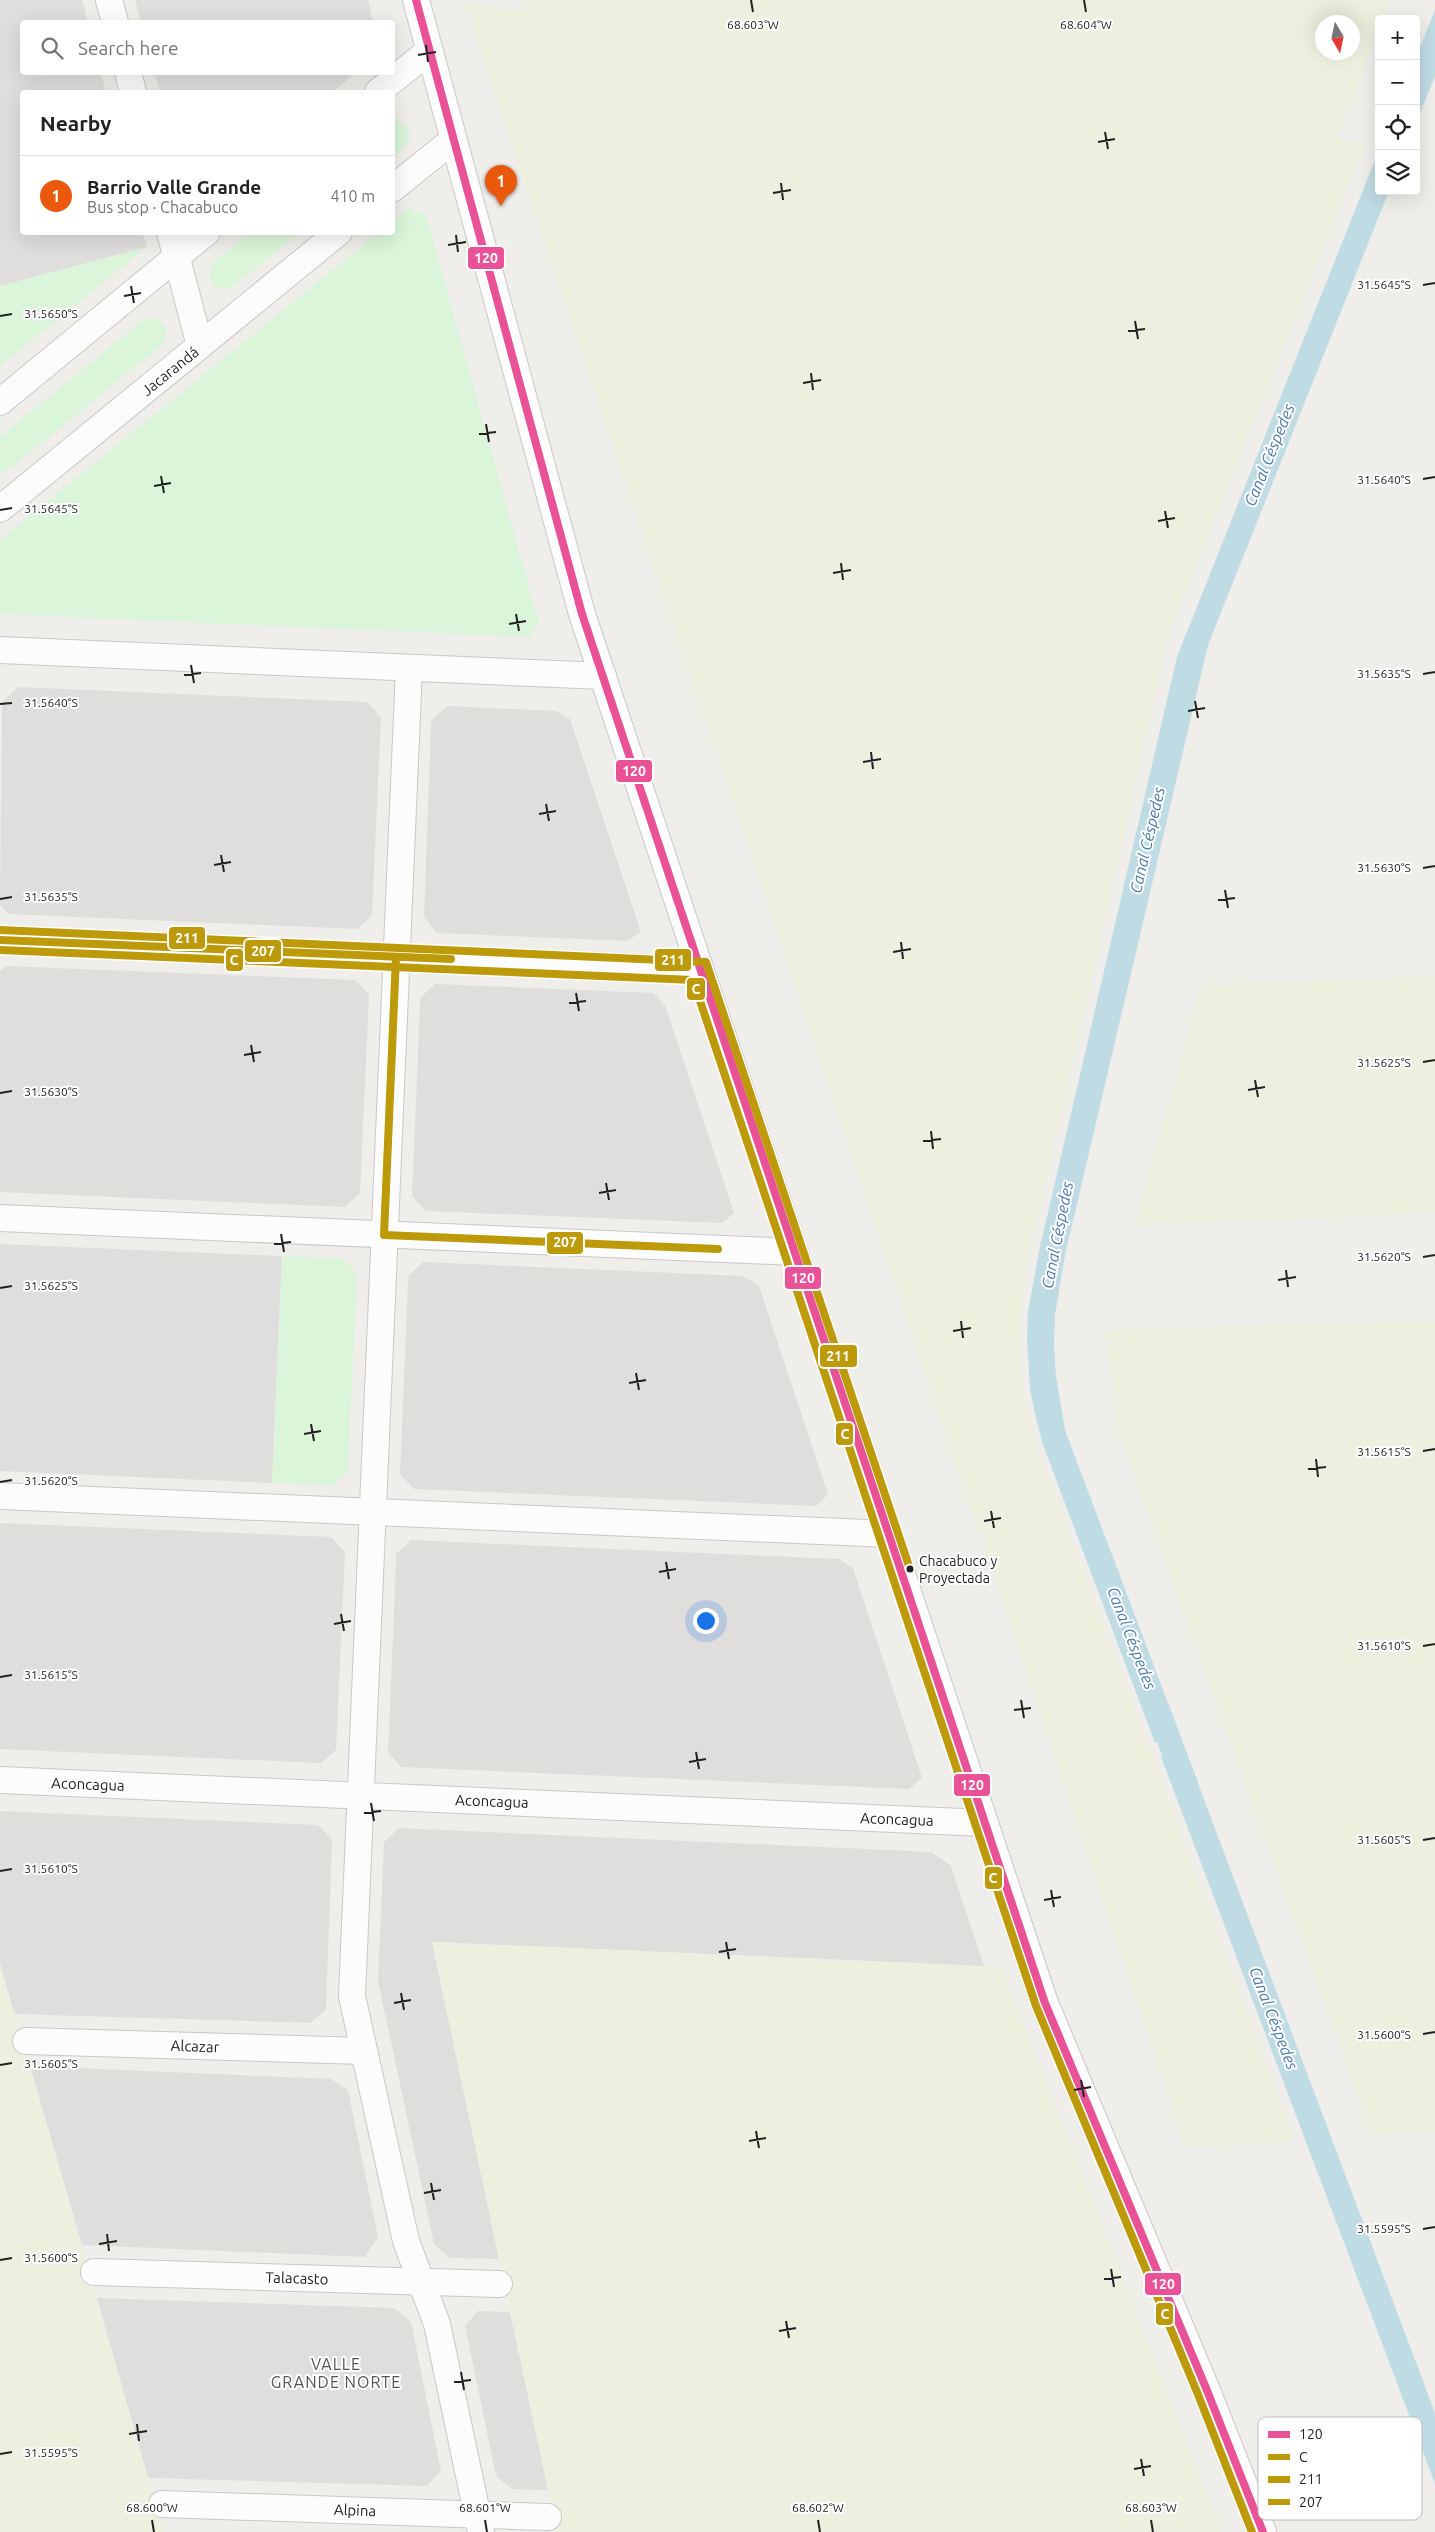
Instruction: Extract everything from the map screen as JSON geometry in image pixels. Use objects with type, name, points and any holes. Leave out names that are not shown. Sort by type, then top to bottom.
[{"type":"street","points":[[109,0],[114,20]]},
{"type":"street","points":[[416,0],[582,614],[1045,2003],[1202,2379],[1258,2519]]},
{"type":"street","points":[[380,90],[429,51]]},
{"type":"street","points":[[129,75],[132,90]]},
{"type":"street","points":[[395,187],[453,140]]},
{"type":"street","points":[[171,235],[200,346]]},
{"type":"street","points":[[0,402],[203,235]]},
{"type":"street","name":"Jacarandá","points":[[0,509],[335,235]]},
{"type":"street","points":[[0,650],[602,676]]},
{"type":"street","points":[[409,668],[352,1996],[406,2241],[438,2324],[479,2523]]},
{"type":"street","points":[[0,940],[700,970]]},
{"type":"street","points":[[0,1218],[795,1252]]},
{"type":"street","points":[[0,1496],[889,1534]]},
{"type":"street","name":"Aconcagua","points":[[0,1780],[985,1823]]},
{"type":"street","name":"Alcazar","points":[[26,2041],[364,2051]]},
{"type":"street","name":"Talacasto","points":[[94,2272],[499,2284]]},
{"type":"street","name":"Alpina","points":[[162,2504],[479,2523],[548,2517]]},
{"type":"street","points":[[1258,2520],[1263,2532]]},
{"type":"shaded area","points":[[0,0],[82,0],[87,20],[20,20],[20,75],[102,75],[105,90],[20,90],[20,235],[144,235],[147,247],[0,286]]},
{"type":"shaded area","points":[[135,0],[368,0],[373,20],[140,20]]},
{"type":"shaded area","points":[[155,75],[353,75],[335,90],[159,90]]},
{"type":"shaded area","points":[[18,687],[367,702],[381,717],[372,915],[357,929],[8,914],[0,905],[2,706],[3,701]]},
{"type":"shaded area","points":[[447,706],[556,711],[570,719],[641,932],[627,941],[437,933],[424,917],[431,724],[432,720]]},
{"type":"shaded area","points":[[6,966],[355,980],[369,995],[360,1193],[345,1207],[0,1192],[0,971]]},
{"type":"shaded area","points":[[435,984],[653,993],[665,1005],[734,1213],[722,1223],[426,1211],[412,1196],[420,998]]},
{"type":"shaded area","points":[[0,1244],[282,1256],[272,1483],[0,1471]]},
{"type":"shaded area","points":[[423,1262],[743,1276],[759,1286],[828,1494],[816,1506],[414,1489],[400,1474],[408,1276]]},
{"type":"shaded area","points":[[0,1523],[331,1537],[345,1552],[336,1750],[321,1763],[0,1749]]},
{"type":"shaded area","points":[[411,1540],[839,1559],[853,1568],[922,1778],[909,1789],[401,1767],[388,1752],[396,1554]]},
{"type":"shaded area","points":[[0,1811],[318,1825],[332,1840],[326,2010],[310,2023],[14,2014],[0,1964]]},
{"type":"shaded area","points":[[399,1828],[932,1852],[951,1866],[984,1966],[432,1942],[499,2259],[450,2258],[434,2244],[378,1981],[384,1842]]},
{"type":"shaded area","points":[[30,2066],[331,2079],[348,2090],[378,2237],[365,2257],[82,2245]]},
{"type":"shaded area","points":[[97,2298],[394,2308],[411,2322],[441,2471],[427,2486],[148,2478]]},
{"type":"shaded area","points":[[478,2311],[510,2312],[548,2490],[512,2489],[496,2476],[465,2326]]},
{"type":"green space","points":[[522,0],[1391,0],[1385,15],[1375,15],[1375,41],[1337,138],[1365,144],[1171,627],[1026,1270],[1020,1329],[1024,1396],[1040,1454],[1295,2142],[1186,2147],[464,3],[524,11]]},
{"type":"green space","points":[[395,120],[407,126],[410,136],[407,144],[395,156]]},
{"type":"green space","points":[[409,207],[426,215],[539,624],[529,637],[0,614],[0,540],[376,235],[395,235],[395,219]]},
{"type":"green space","points":[[247,235],[297,235],[232,287],[224,289],[215,286],[209,276],[213,262]]},
{"type":"green space","points":[[147,247],[0,366],[0,286]]},
{"type":"green space","points":[[150,318],[159,321],[164,326],[166,338],[164,343],[9,470],[0,472],[0,437],[143,320]]},
{"type":"green space","points":[[1435,976],[1435,1213],[1134,1226],[1202,984]]},
{"type":"green space","points":[[282,1256],[343,1259],[357,1274],[348,1471],[333,1485],[272,1483]]},
{"type":"green space","points":[[1435,1320],[1435,2132],[1372,2135],[1117,1428],[1105,1330]]},
{"type":"green space","points":[[432,1942],[1001,1967],[1222,2532],[557,2532]]},
{"type":"green space","points":[[0,1964],[149,2481],[165,2532],[0,2532]]},
{"type":"water","points":[[1435,10],[1435,76],[1420,113],[1420,60],[1420,47]]},
{"type":"water","points":[[1375,160],[1375,195],[1387,195],[1208,645],[1065,1255],[1055,1315],[1056,1376],[1065,1430],[1180,1735],[1155,1743],[1043,1445],[1030,1389],[1027,1337],[1028,1311],[1040,1247],[1177,657]]},
{"type":"water","points":[[1185,1749],[1435,2413],[1435,2484],[1422,2450],[1422,2417],[1410,2417],[1161,1757]]},
{"type":"waterway","name":"Canal Céspedes","points":[[1158,1710],[1185,1782]]},
{"type":"transit line","name":"120","points":[[416,0],[582,614],[1045,2003],[1206,2388],[1258,2519]]},
{"type":"transit line","name":"211","points":[[0,930],[706,962],[910,1569]]},
{"type":"transit line","name":"207","points":[[0,940],[451,959]]},
{"type":"transit line","name":"C","points":[[0,950],[693,980],[1036,2006],[1197,2392],[1252,2532]]},
{"type":"transit line","name":"207","points":[[396,957],[384,1235],[718,1249]]},
{"type":"transit line","name":"120","points":[[1258,2520],[1263,2532]]},
{"type":"place","name":"Barrio Valle Grande","points":[[501,206]]},
{"type":"place","name":"Chacabuco y Proyectada","points":[[910,1569]]},
{"type":"district","name":"VALLE GRANDE NORTE","points":[[336,2373]]}]
